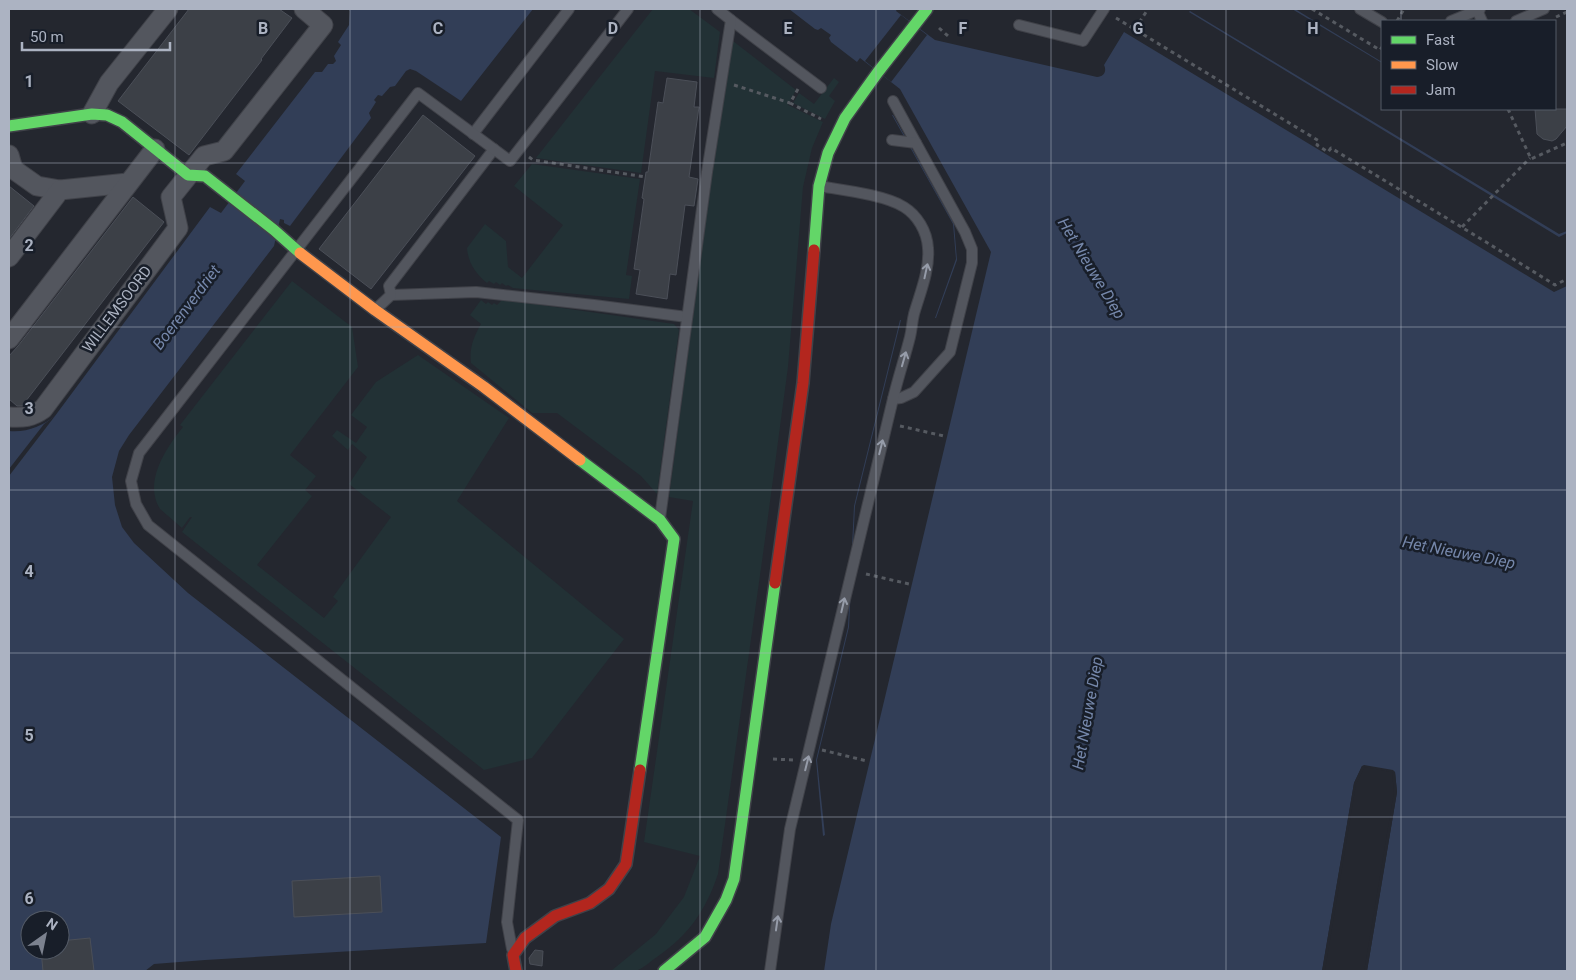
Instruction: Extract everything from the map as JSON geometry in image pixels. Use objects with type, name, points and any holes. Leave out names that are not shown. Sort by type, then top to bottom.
[{"type":"street","points":[[92,114],[109,83],[168,9]]},
{"type":"street","points":[[196,175],[204,156],[224,152],[322,24],[304,9]]},
{"type":"street","points":[[664,971],[674,965],[704,937],[742,874],[803,383],[819,186],[828,153],[849,112],[927,9]]},
{"type":"street","points":[[9,126],[92,114],[107,115],[122,122],[155,149],[233,198],[375,310],[484,387],[660,520],[674,539],[660,622],[626,864],[609,889],[590,902],[555,916],[525,938],[513,955],[516,971]]},
{"type":"street","points":[[9,339],[155,149]]},
{"type":"street","points":[[9,155],[14,169],[37,186],[60,190],[128,183]]},
{"type":"street","name":"WILLEMSOORD","points":[[9,417],[34,416],[43,408],[178,228],[171,197],[196,175]]},
{"type":"street","points":[[9,258],[60,190]]},
{"type":"lane","points":[[474,134],[569,9]]},
{"type":"lane","points":[[513,955],[507,922],[518,820],[148,525],[136,504],[131,480],[140,453],[418,92],[510,161],[628,9]]},
{"type":"lane","points":[[717,9],[821,88]]},
{"type":"lane","points":[[1019,25],[1083,41],[1103,9]]},
{"type":"lane","points":[[1360,9],[1381,21]]},
{"type":"lane","points":[[1452,9],[1454,20],[1478,9]]},
{"type":"lane","points":[[1518,20],[1544,9]]},
{"type":"lane","points":[[660,520],[707,172],[731,20]]},
{"type":"lane","points":[[893,101],[966,232],[972,249],[972,263],[950,352],[914,392],[901,398],[893,399]]},
{"type":"lane","points":[[892,140],[916,143]]},
{"type":"lane","points":[[391,295],[389,286],[494,149]]},
{"type":"lane","points":[[770,971],[790,829],[811,748],[851,570],[927,265],[928,247],[926,235],[915,216],[904,207],[880,198],[819,186]]},
{"type":"lane","points":[[375,310],[391,295],[476,292],[594,304],[687,317]]},
{"type":"path","points":[[1103,9],[1319,141],[1317,144],[1328,152],[1331,148],[1555,285],[1567,280]]},
{"type":"path","points":[[1135,29],[1148,9]]},
{"type":"path","points":[[1312,9],[1380,50],[1381,48]]},
{"type":"path","points":[[1398,20],[1404,9]]},
{"type":"path","points":[[940,29],[948,36]]},
{"type":"path","points":[[790,104],[807,77]]},
{"type":"path","points":[[721,81],[790,104],[824,121]]},
{"type":"path","points":[[1508,110],[1530,158]]},
{"type":"path","points":[[1530,158],[1531,160],[1567,143]]},
{"type":"path","points":[[519,149],[533,160],[646,177]]},
{"type":"path","points":[[1462,227],[1530,158]]},
{"type":"path","points":[[887,423],[944,436]]},
{"type":"path","points":[[851,570],[909,584]]},
{"type":"path","points":[[811,748],[867,761]]},
{"type":"path","points":[[773,758],[794,760]]},
{"type":"shaded area","points":[[653,9],[689,9],[720,32],[714,78],[655,71],[641,173],[536,158]]},
{"type":"shaded area","points":[[733,41],[796,90],[788,105],[823,122],[812,148],[803,187],[788,367],[718,874],[702,910],[678,940],[646,966],[638,970],[628,972],[611,971],[656,934],[684,897],[700,856],[644,842],[693,501],[669,497],[712,173]]},
{"type":"shaded area","points":[[834,78],[839,82],[829,96],[835,101],[825,119],[793,103],[799,93],[814,104]]},
{"type":"shaded area","points":[[532,164],[640,179],[626,275],[632,276],[629,299],[513,288],[502,283],[500,285],[489,281],[487,283],[476,272],[469,259],[467,248],[485,224],[506,241],[508,267],[522,278],[563,225],[514,186]]},
{"type":"shaded area","points":[[292,281],[352,327],[358,367],[290,455],[316,476],[305,490],[312,496],[257,565],[324,618],[338,601],[333,597],[391,517],[349,484],[367,457],[352,444],[348,450],[332,436],[337,430],[356,443],[367,427],[351,415],[376,382],[418,355],[509,418],[457,501],[624,639],[532,758],[484,770],[182,532],[192,517],[182,528],[160,509],[155,499],[155,477],[164,455],[183,427],[180,425]]},
{"type":"shaded area","points":[[481,300],[486,304],[488,302],[492,305],[494,303],[497,305],[501,301],[506,300],[674,324],[679,330],[657,494],[641,476],[557,413],[532,413],[471,363],[473,342],[481,324],[470,315]]},
{"type":"water","name":"Boerenverdriet","points":[[348,9],[533,9],[461,101],[410,69],[406,71],[395,86],[390,87],[382,96],[378,95],[369,113],[371,118],[290,226],[280,219],[274,246],[129,435],[119,451],[112,477],[115,505],[122,527],[134,543],[188,593],[501,837],[486,943],[154,964],[145,971],[9,971],[9,431],[22,431],[34,428],[55,416],[210,207],[221,213],[245,181],[236,174],[315,72],[322,72],[328,64],[333,64],[336,61],[334,56],[341,45],[338,42],[349,25],[350,11]]},
{"type":"water","name":"Het Nieuwe Diep","points":[[789,9],[897,9],[896,11],[935,40],[1097,77],[1104,73],[1104,65],[1124,32],[1554,292],[1567,286],[1567,971],[1367,971],[1397,792],[1395,772],[1362,766],[1354,783],[1322,971],[824,971],[831,924],[991,252],[900,89],[860,58],[857,62],[831,42],[829,38],[831,35],[821,28],[815,29]]},
{"type":"water","points":[[1292,9],[1295,9],[1381,62]]},
{"type":"water","points":[[1190,11],[1559,234],[1567,231],[1567,233],[1559,237]]},
{"type":"water","points":[[892,115],[954,224],[957,260],[936,318],[956,259],[953,224]]},
{"type":"water","points":[[900,320],[855,506],[849,627],[817,760],[825,835],[823,836],[816,760],[848,627],[854,506]]},
{"type":"pier","points":[[901,15],[927,35],[891,82],[865,61]]},
{"type":"pier","points":[[55,416],[9,476],[9,469],[44,424]]},
{"type":"pier","points":[[1364,765],[1393,770],[1395,772],[1397,792],[1367,971],[1364,971],[1394,792],[1392,772],[1365,767],[1356,784],[1325,971],[1322,971],[1354,783]]},
{"type":"building","points":[[189,9],[279,9],[292,18],[189,155],[118,101]]},
{"type":"building","points":[[667,78],[697,82],[694,107],[699,107],[689,177],[698,179],[694,206],[685,205],[676,275],[670,274],[667,299],[636,294],[640,270],[634,269],[644,199],[642,198],[646,172],[648,172],[658,102],[663,103]]},
{"type":"building","points":[[1567,109],[1567,126],[1556,139],[1552,141],[1543,139],[1537,134],[1535,110]]},
{"type":"building","points":[[423,115],[475,156],[371,289],[319,249]]},
{"type":"building","points":[[9,186],[34,206],[9,239]]},
{"type":"building","points":[[133,197],[164,222],[22,406],[17,406],[9,399],[9,356]]},
{"type":"building","points":[[380,876],[382,912],[294,917],[292,881]]},
{"type":"building","points":[[90,938],[94,971],[43,971],[42,960],[70,960],[70,940]]},
{"type":"building","points":[[535,950],[543,951],[542,966],[530,964],[529,958]]},
{"type":"traffic: fast","points":[[814,250],[819,186],[828,153],[845,118],[927,9]]},
{"type":"traffic: fast","points":[[9,126],[92,114],[107,115],[122,122],[188,175],[205,176],[300,253]]},
{"type":"traffic: fast","points":[[580,460],[660,520],[674,539],[640,770]]},
{"type":"traffic: fast","points":[[664,971],[705,937],[726,900],[734,879],[775,583]]},
{"type":"traffic: slow","points":[[300,253],[375,310],[484,387],[580,460]]},
{"type":"traffic: jam","points":[[775,583],[803,383],[814,250]]},
{"type":"traffic: jam","points":[[516,971],[513,955],[525,938],[555,916],[590,903],[609,889],[626,864],[640,770]]}]
